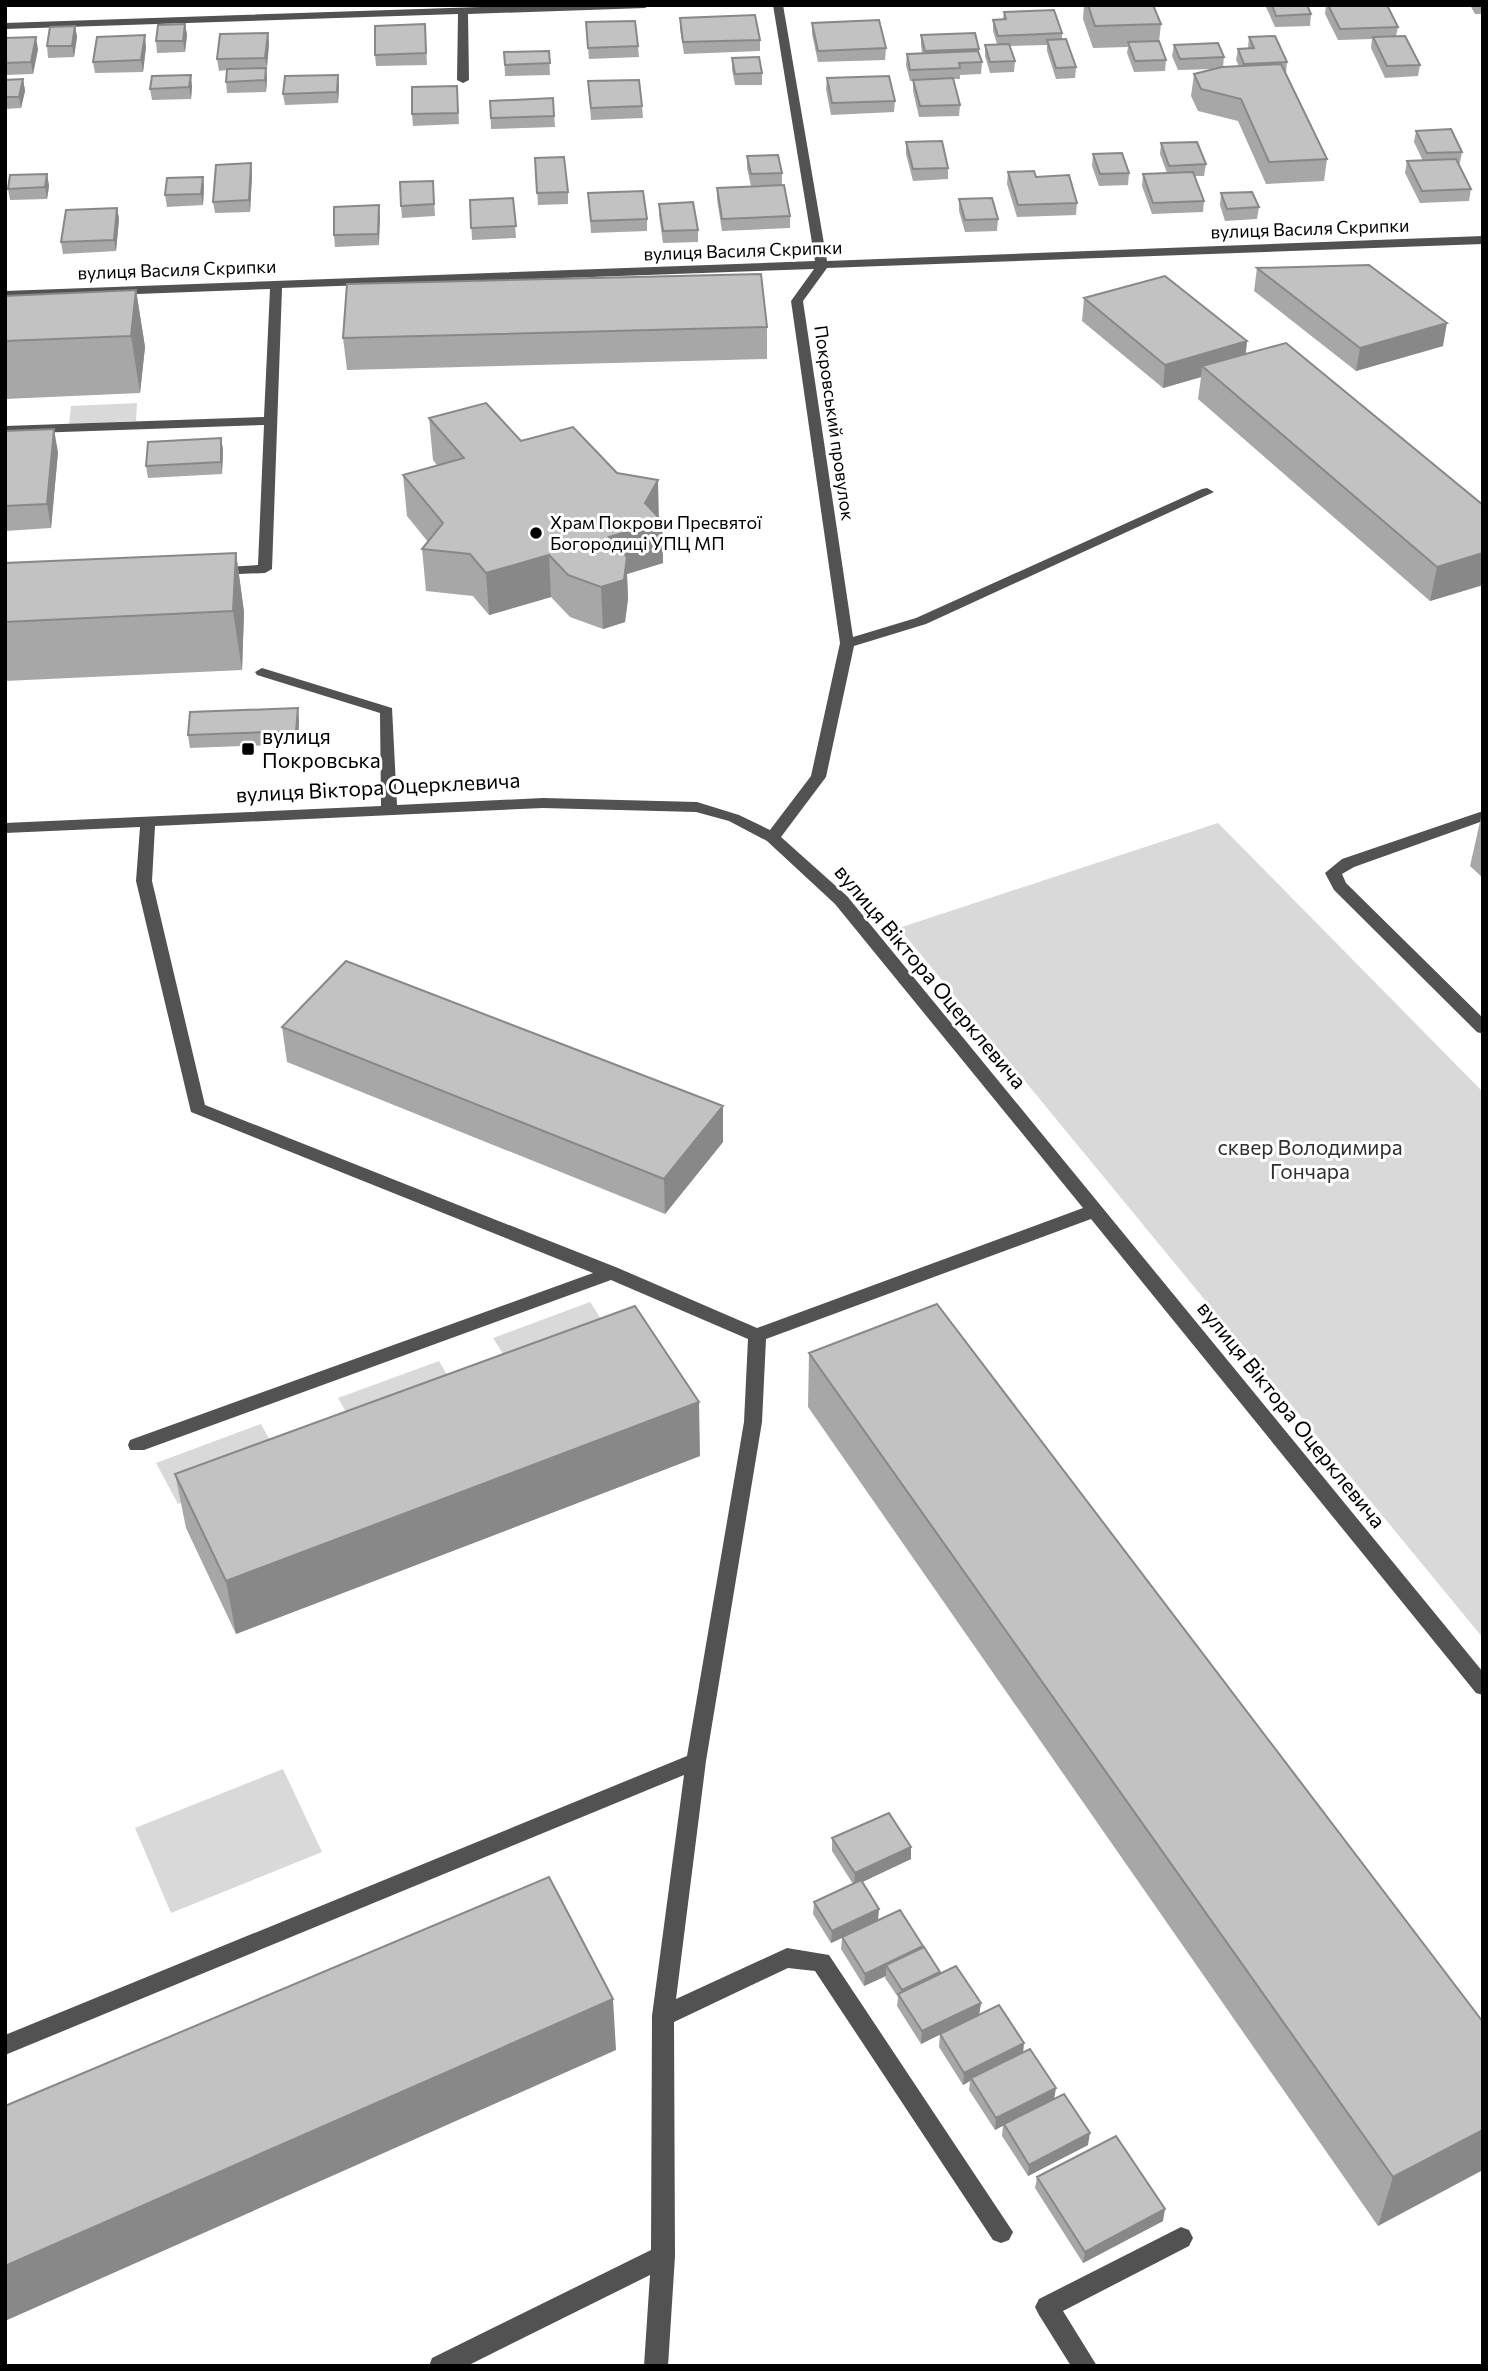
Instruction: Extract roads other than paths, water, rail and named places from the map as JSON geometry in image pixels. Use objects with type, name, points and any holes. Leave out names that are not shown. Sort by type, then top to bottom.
[{"type":"street","points":[[5,26],[645,5]]},
{"type":"street","points":[[778,5],[822,266]]},
{"type":"street","points":[[463,11],[463,80]]},
{"type":"street","name":"вулиця Василя Скрипки","points":[[5,295],[1483,240]]},
{"type":"street","name":"Покровський провулок","points":[[772,838],[818,777],[847,643],[797,301],[822,266]]},
{"type":"street","points":[[200,572],[265,569],[276,284]]},
{"type":"street","points":[[5,430],[271,421]]},
{"type":"street","points":[[847,643],[920,621],[1207,492]]},
{"type":"street","points":[[262,672],[387,711],[388,810]]},
{"type":"street","name":"вулиця Віктора Оцерклевича","points":[[5,828],[543,803],[697,807],[734,818],[772,838],[841,900],[1483,1687]]},
{"type":"street","points":[[1483,816],[1348,863],[1333,873],[1340,886],[1483,1028]]},
{"type":"street","points":[[148,822],[144,881],[197,1108],[612,1273],[757,1335],[1094,1211]]},
{"type":"street","points":[[137,1446],[612,1273]]},
{"type":"street","points":[[656,2366],[663,2256],[663,2016],[696,1762],[753,1422],[757,1335]]},
{"type":"street","points":[[5,2045],[696,1762]]},
{"type":"street","points":[[663,2016],[787,1958],[821,1962],[1001,2232]]},
{"type":"street","points":[[1085,2366],[1047,2307],[1181,2238]]},
{"type":"street","points":[[441,2366],[663,2256]]},
{"type":"place","name":"Храм Покрови Пресвятої Богородиці УПЦ МП","points":[[536,533]]},
{"type":"place","name":"вулиця Покровська","points":[[248,749]]},
{"type":"park label","name":"сквер Володимира Гончара","points":[[1310,1160]]}]
